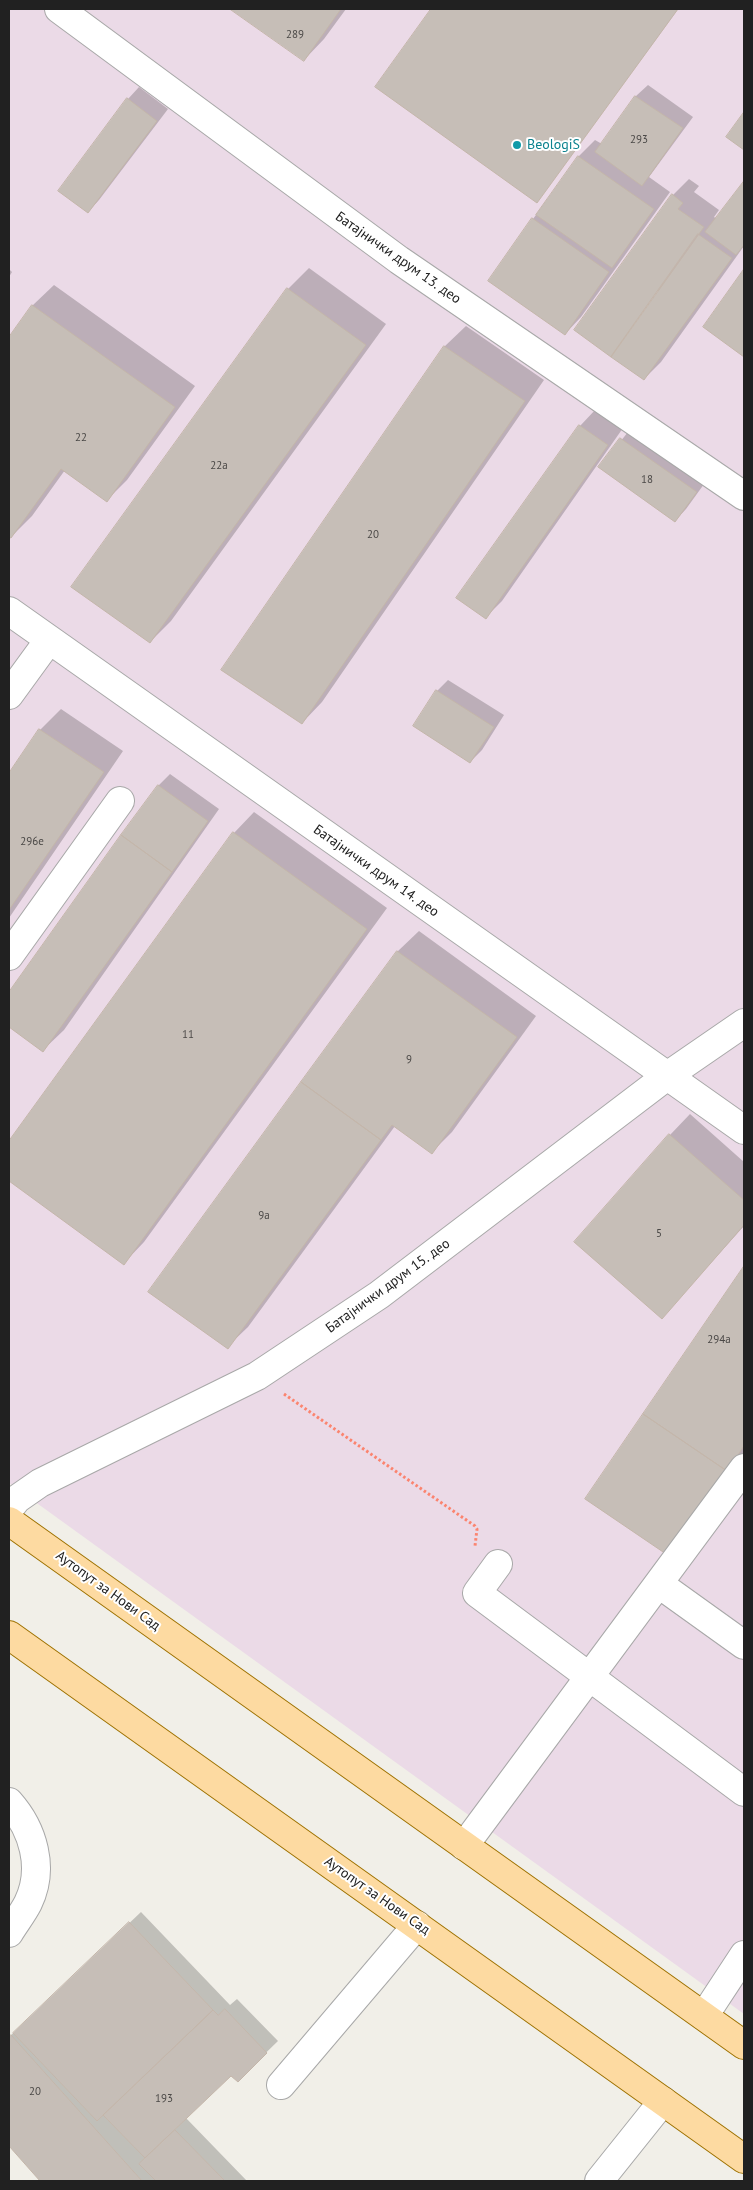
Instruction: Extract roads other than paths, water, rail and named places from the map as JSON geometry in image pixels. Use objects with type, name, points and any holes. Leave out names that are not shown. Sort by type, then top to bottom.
[{"type":"main road","name":"Аутопут за Нови Сад","points":[[9,1521],[744,2045]]},
{"type":"main road","name":"Аутопут за Нови Сад","points":[[9,1635],[744,2159]]},
{"type":"street","name":"Батајнички друм 13. део","points":[[59,9],[399,260],[744,496]]},
{"type":"street","name":"Батајнички друм 14. део","points":[[9,611],[744,1130]]},
{"type":"street","points":[[9,695],[49,640]]},
{"type":"street","points":[[9,956],[120,801]]},
{"type":"street","name":"Батајнички друм 15. део","points":[[9,1509],[17,1500],[40,1483],[257,1376],[380,1295],[667,1076],[744,1024]]},
{"type":"street","points":[[464,1846],[744,1468]]},
{"type":"street","points":[[498,1564],[477,1593],[591,1676],[744,1792]]},
{"type":"street","points":[[659,1584],[744,1645]]},
{"type":"street","points":[[9,1802],[20,1815],[31,1834],[35,1858],[35,1882],[28,1903],[9,1933]]},
{"type":"street","points":[[281,2085],[417,1925]]},
{"type":"street","points":[[704,2016],[744,1955]]},
{"type":"street","points":[[598,2181],[664,2101]]},
{"type":"place","name":"BeologiS","points":[[517,145]]}]
